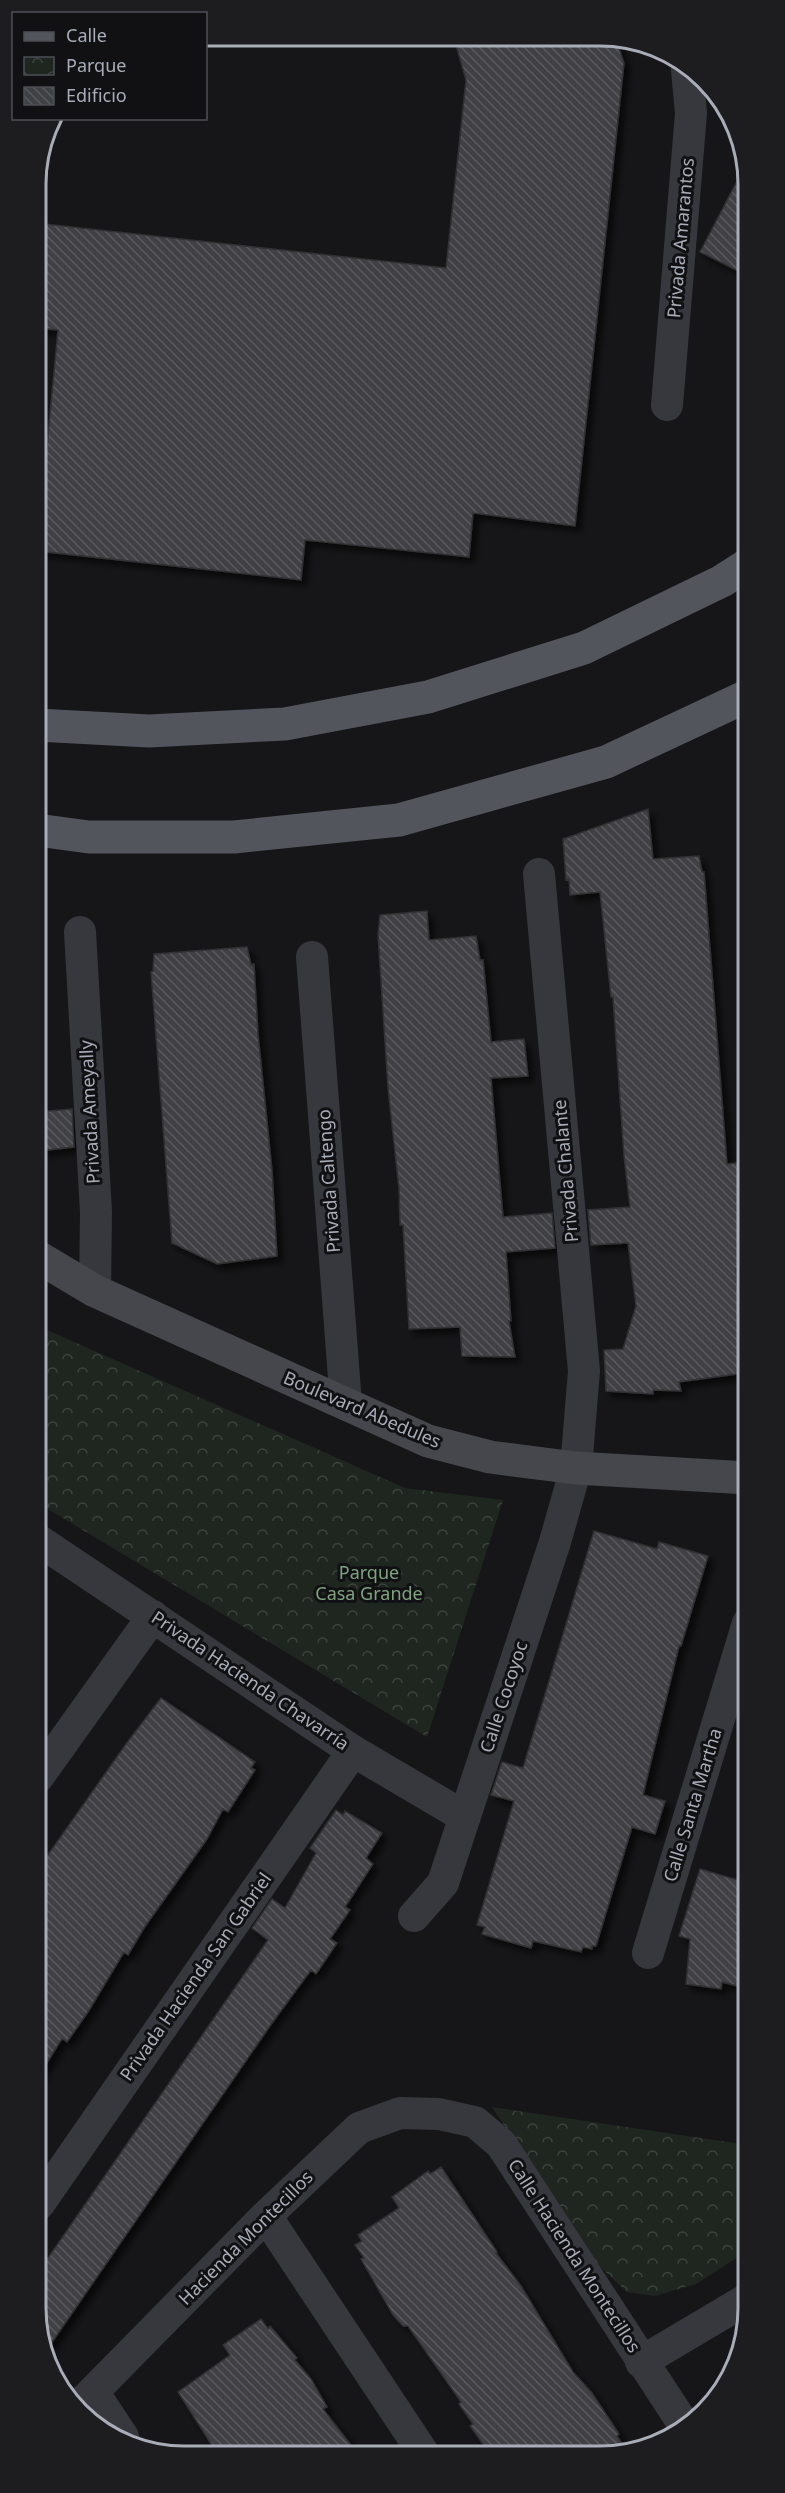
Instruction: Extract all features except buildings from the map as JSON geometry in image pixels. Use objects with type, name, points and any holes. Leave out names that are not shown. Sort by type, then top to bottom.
[{"type":"main road","points":[[47,726],[149,731],[285,724],[428,697],[584,648],[722,581],[738,571]]},
{"type":"main road","points":[[47,831],[89,837],[234,837],[399,820],[606,762],[738,700]]},
{"type":"street","name":"Privada Amarantos","points":[[667,405],[691,113],[688,78]]},
{"type":"street","name":"Privada Chalante","points":[[539,874],[584,1371],[576,1468]]},
{"type":"street","name":"Privada Ameyally","points":[[80,932],[96,1212],[95,1291]]},
{"type":"street","name":"Privada Caltengo","points":[[312,957],[346,1404]]},
{"type":"street","name":"Boulevard Abedules","points":[[46,1262],[95,1291],[428,1441],[490,1457],[576,1468],[738,1477]]},
{"type":"street","name":"Calle Cocoyoc","points":[[414,1916],[442,1883],[555,1542],[576,1468]]},
{"type":"street","name":"Privada Hacienda Chavarría","points":[[46,1546],[353,1751],[465,1817]]},
{"type":"street","points":[[46,1765],[153,1616]]},
{"type":"street","name":"Calle Santa Martha","points":[[648,1953],[738,1656]]},
{"type":"street","name":"Privada Hacienda San Gabriel","points":[[46,2194],[353,1751]]},
{"type":"street","name":"Hacienda Montecillos","points":[[85,2400],[266,2216],[359,2128],[400,2113],[438,2114]]},
{"type":"street","name":"Calle Hacienda Montecillos","points":[[438,2114],[475,2121],[501,2144],[681,2420]]},
{"type":"street","points":[[266,2216],[419,2446]]},
{"type":"street","points":[[641,2362],[738,2305]]},
{"type":"street","points":[[85,2400],[109,2424]]},
{"type":"green space","name":"Parque Casa Grande","points":[[46,1330],[405,1488],[503,1500],[427,1737],[46,1508]]},
{"type":"green space","points":[[492,2107],[738,2144],[738,2257],[696,2284],[655,2296],[627,2292],[595,2262]]}]
